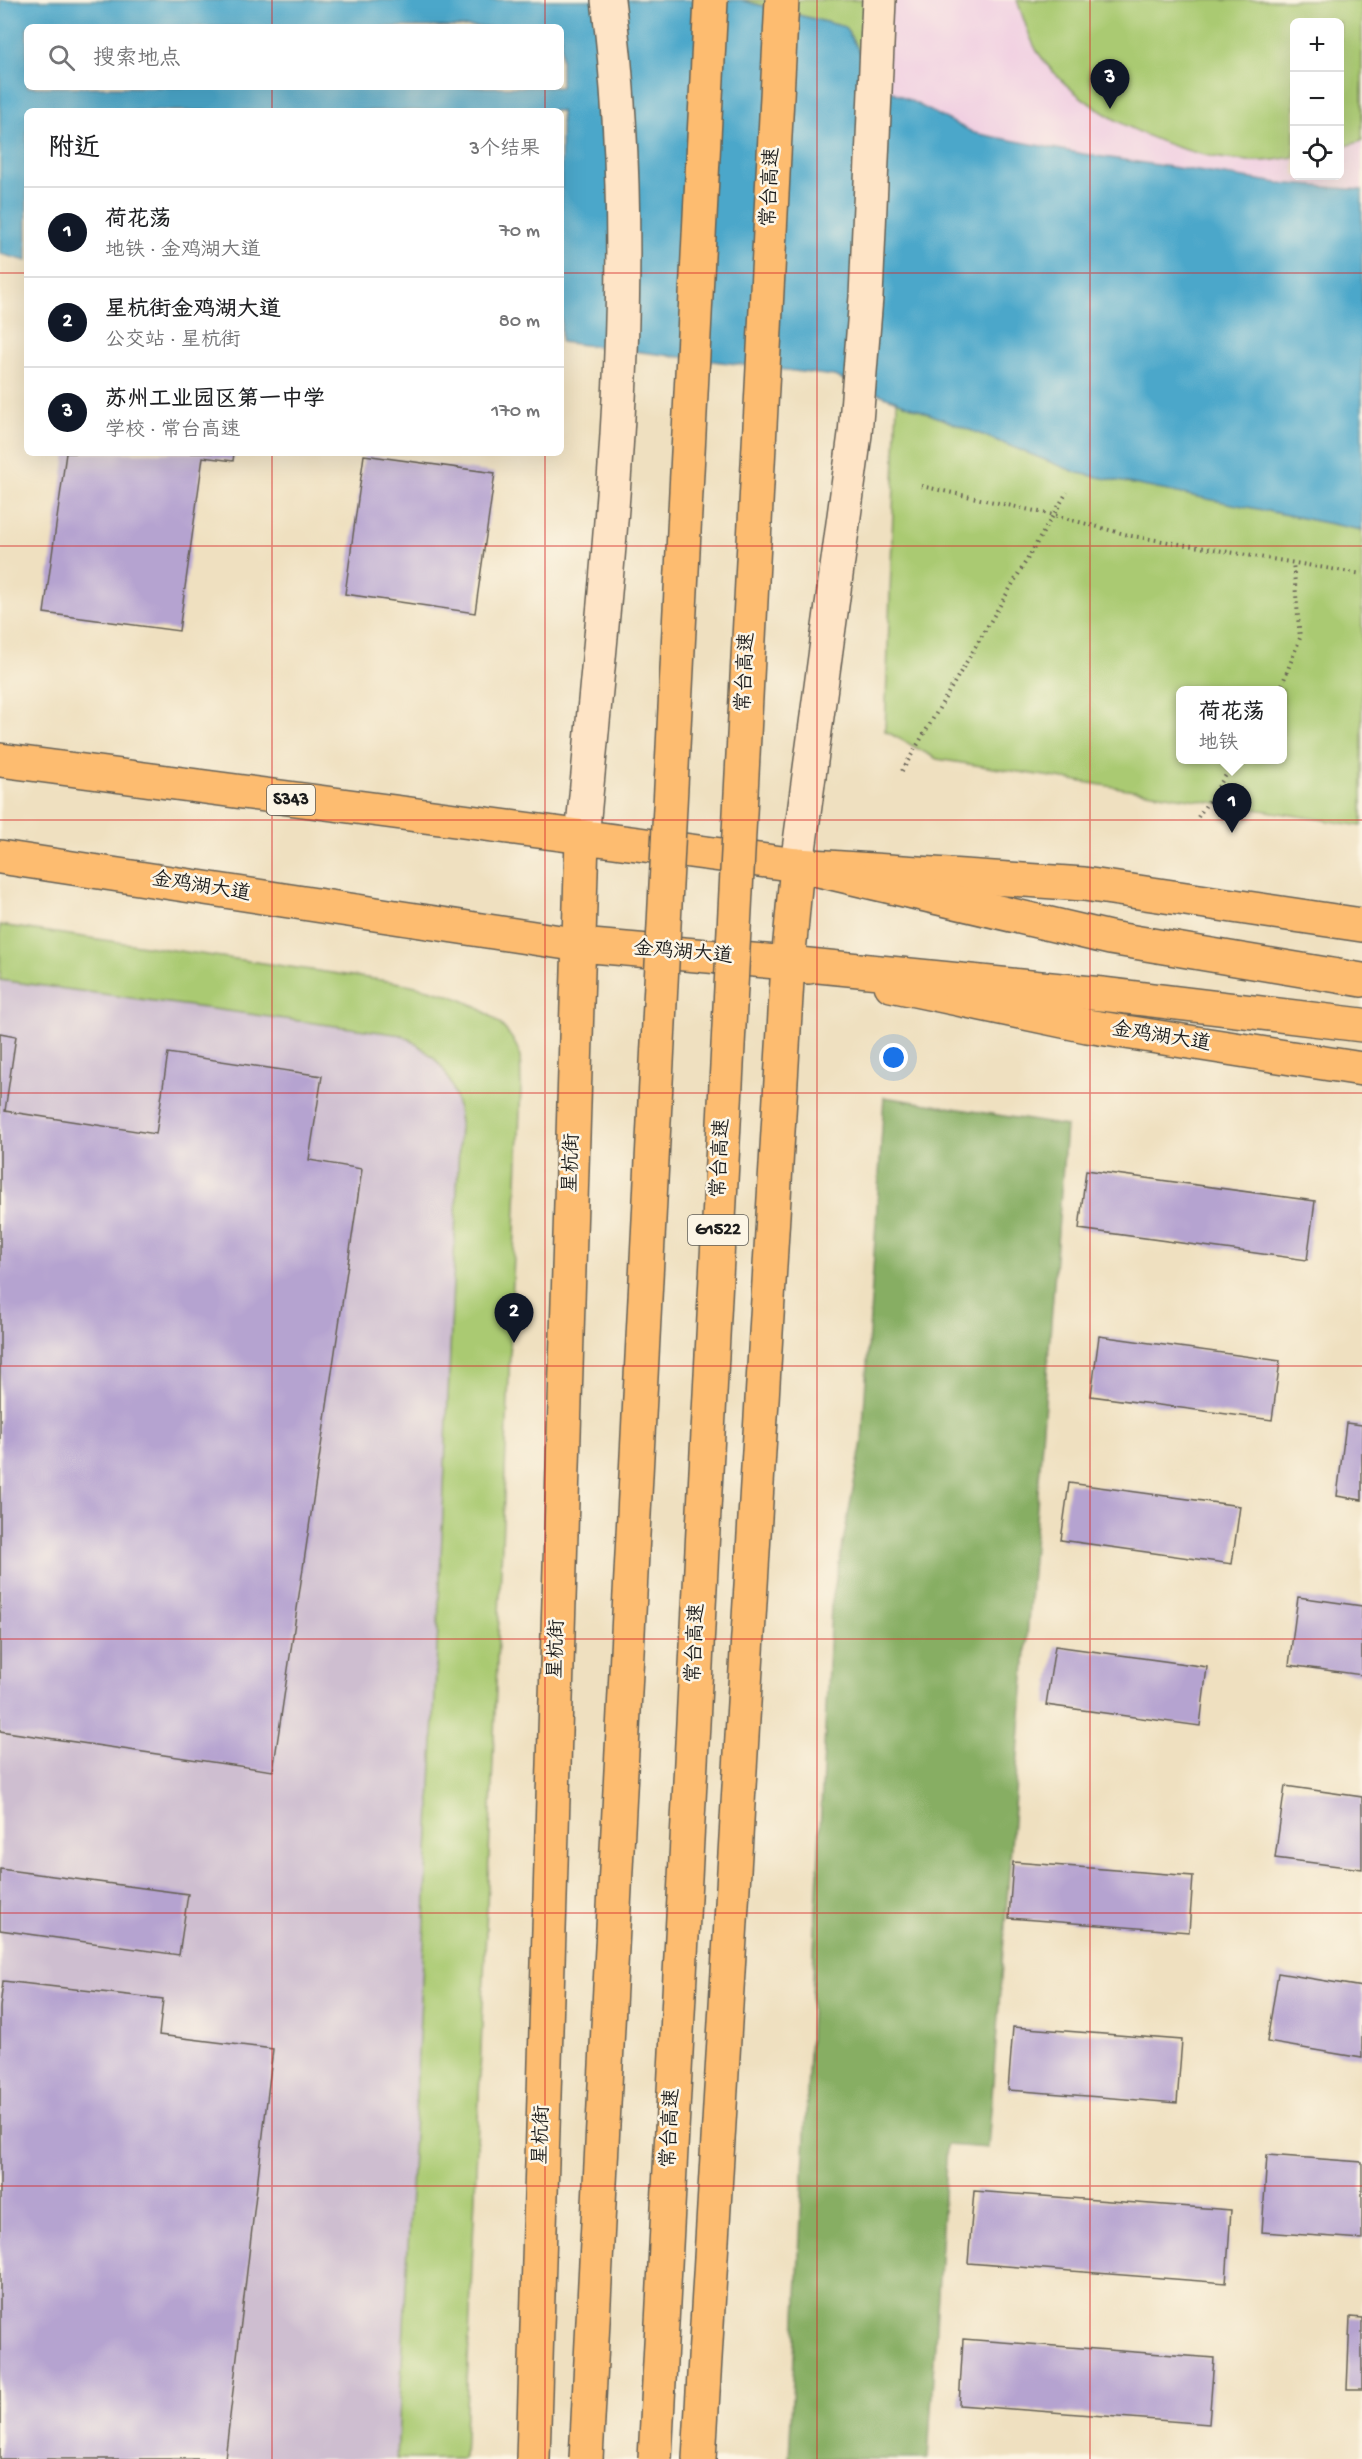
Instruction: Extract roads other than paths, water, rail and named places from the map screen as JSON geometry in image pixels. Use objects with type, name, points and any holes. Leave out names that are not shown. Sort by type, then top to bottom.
[{"type":"main road","points":[[608,0],[621,132],[623,302],[613,497],[582,839],[797,866],[1084,884],[1362,925]]},
{"type":"main road","points":[[586,2459],[711,0]]},
{"type":"main road","name":"常台高速","points":[[655,2459],[782,0]]},
{"type":"main road","points":[[699,2459],[788,963],[797,866],[855,434],[866,297],[878,13]]},
{"type":"main road","name":"S343","points":[[0,760],[582,839]]},
{"type":"main road","name":"星杭街","points":[[532,2459],[582,839]]},
{"type":"main road","name":"金鸡湖大道","points":[[0,857],[580,945],[788,963],[1087,1026],[1362,1069]]},
{"type":"main road","points":[[797,866],[1110,938],[1362,980]]},
{"type":"main road","points":[[788,963],[1102,994],[1362,1025]]},
{"type":"water","points":[[0,0],[740,0],[845,27],[879,85],[974,133],[1083,154],[1278,183],[1362,190],[1362,530],[1078,473],[834,376],[564,342],[564,108],[24,108],[24,260],[0,254]]},
{"type":"place","name":"苏州工业园区第一中学","points":[[1110,109]]},
{"type":"place","name":"荷花荡","points":[[1232,833]]},
{"type":"place","name":"星杭街金鸡湖大道","points":[[514,1343]]}]
